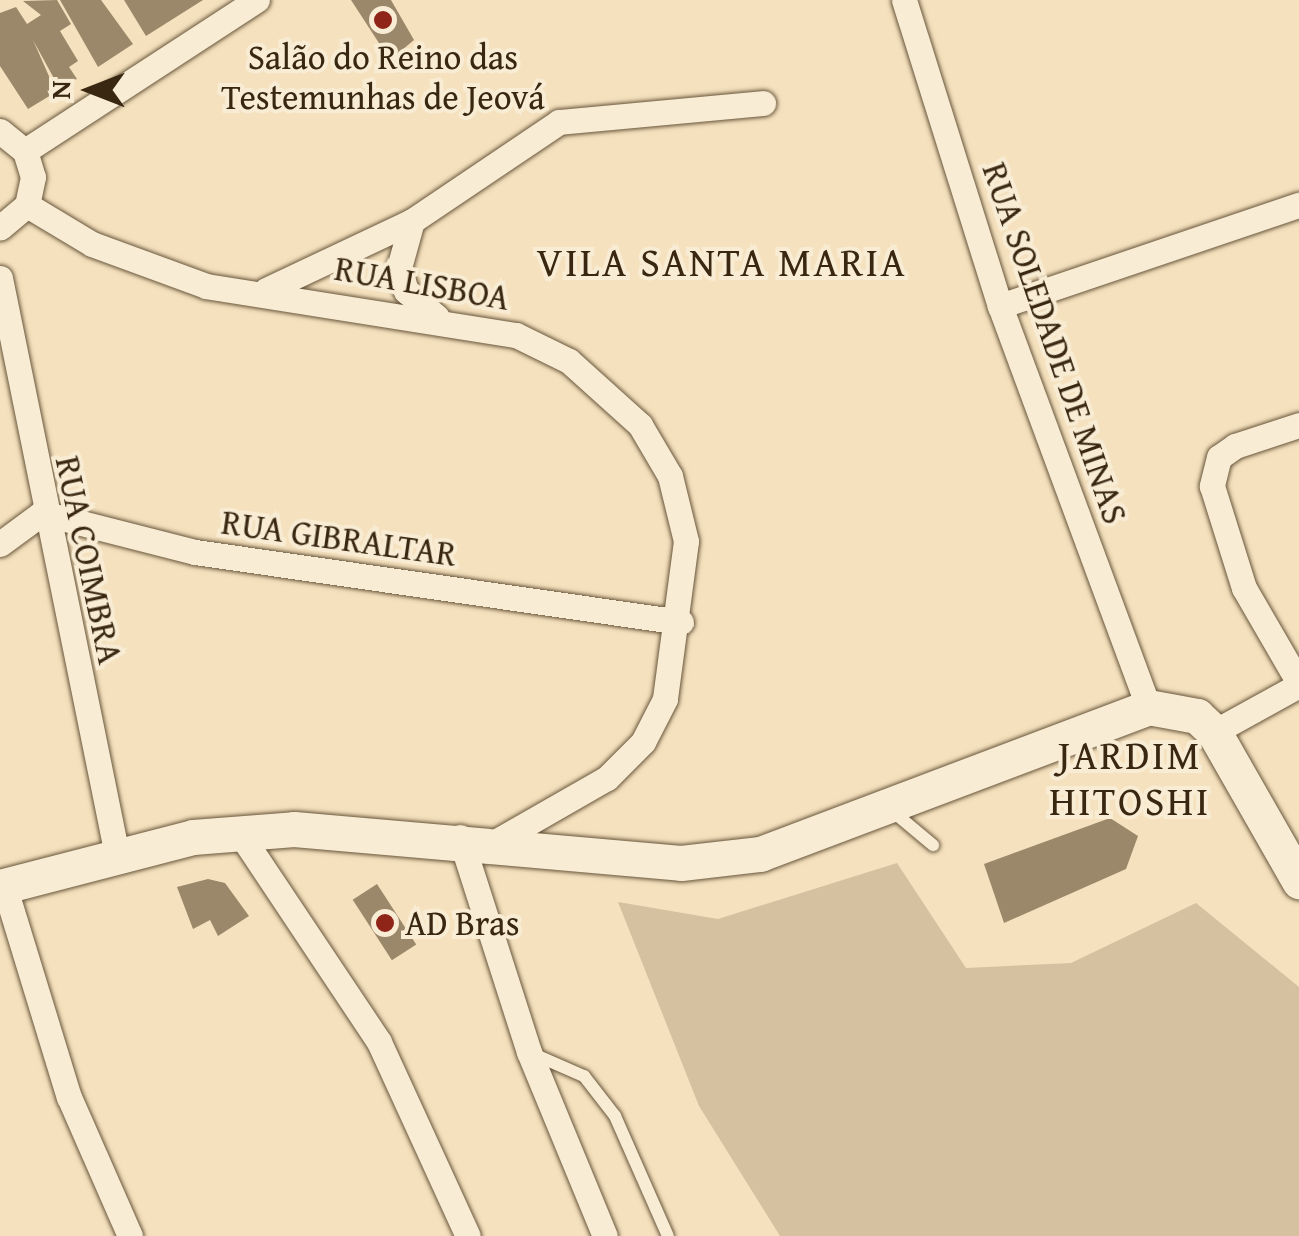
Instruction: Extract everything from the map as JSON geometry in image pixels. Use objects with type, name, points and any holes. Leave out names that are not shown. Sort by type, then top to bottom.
[{"type":"street","points":[[25,151],[257,0]]},
{"type":"street","name":"RUA SOLEDADE DE MINAS","points":[[904,0],[1000,306],[1148,707]]},
{"type":"street","points":[[262,292],[412,221],[558,122],[763,104]]},
{"type":"street","points":[[0,131],[25,151],[33,178],[27,205],[0,228]]},
{"type":"street","name":"RUA LISBOA","points":[[27,205],[140,264],[206,286],[437,317],[538,344],[640,425],[682,514],[681,622],[665,699],[643,742],[580,797],[497,840]]},
{"type":"street","points":[[1000,306],[1299,205]]},
{"type":"street","points":[[412,221],[399,268],[406,291],[437,317]]},
{"type":"street","name":"RUA COIMBRA","points":[[0,278],[42,513],[117,855]]},
{"type":"street","points":[[1214,732],[1299,684],[1244,588],[1212,486],[1219,457],[1235,446],[1299,425]]},
{"type":"street","points":[[0,544],[42,513]]},
{"type":"street","name":"RUA GIBRALTAR","points":[[42,513],[196,552],[681,622]]},
{"type":"street","points":[[130,1236],[69,1097],[2,886],[117,855],[239,832],[460,837],[605,858],[717,861],[805,841],[1148,707],[1197,716],[1214,732],[1299,881]]},
{"type":"street","points":[[239,832],[379,1042],[468,1236]]},
{"type":"street","points":[[460,837],[529,1052],[604,1236]]},
{"type":"lane","points":[[889,808],[933,845]]},
{"type":"lane","points":[[529,1052],[584,1076],[615,1116],[668,1236]]},
{"type":"shaded area","points":[[897,863],[966,968],[1071,963],[1196,903],[1299,987],[1299,1236],[780,1236],[699,1106],[618,902],[718,919]]},
{"type":"building","points":[[57,0],[71,24],[60,31],[78,61],[69,67],[77,79],[57,84],[33,40],[56,92],[28,109],[0,66],[0,13],[16,7],[27,24],[41,15],[23,1]]},
{"type":"building","points":[[60,0],[101,0],[133,44],[98,67]]},
{"type":"building","points":[[124,0],[203,0],[146,36]]},
{"type":"building","name":"Salão do Reino das Testemunhas de Jeová","points":[[351,0],[391,0],[414,40],[390,60]]},
{"type":"building","points":[[1110,818],[1138,836],[1126,869],[1004,923],[984,864]]},
{"type":"building","points":[[208,879],[225,883],[249,916],[218,936],[210,920],[193,929],[177,887]]},
{"type":"building","name":"AD Bras","points":[[377,884],[416,944],[392,960],[353,900]]},
{"type":"place","name":"Salão do Reino das Testemunhas de Jeová","points":[[383,20]]},
{"type":"place","name":"AD Bras","points":[[385,923]]},
{"type":"district","name":"VILA SANTA MARIA","points":[[722,262]]},
{"type":"district","name":"JARDIM HITOSHI","points":[[1130,778]]}]
